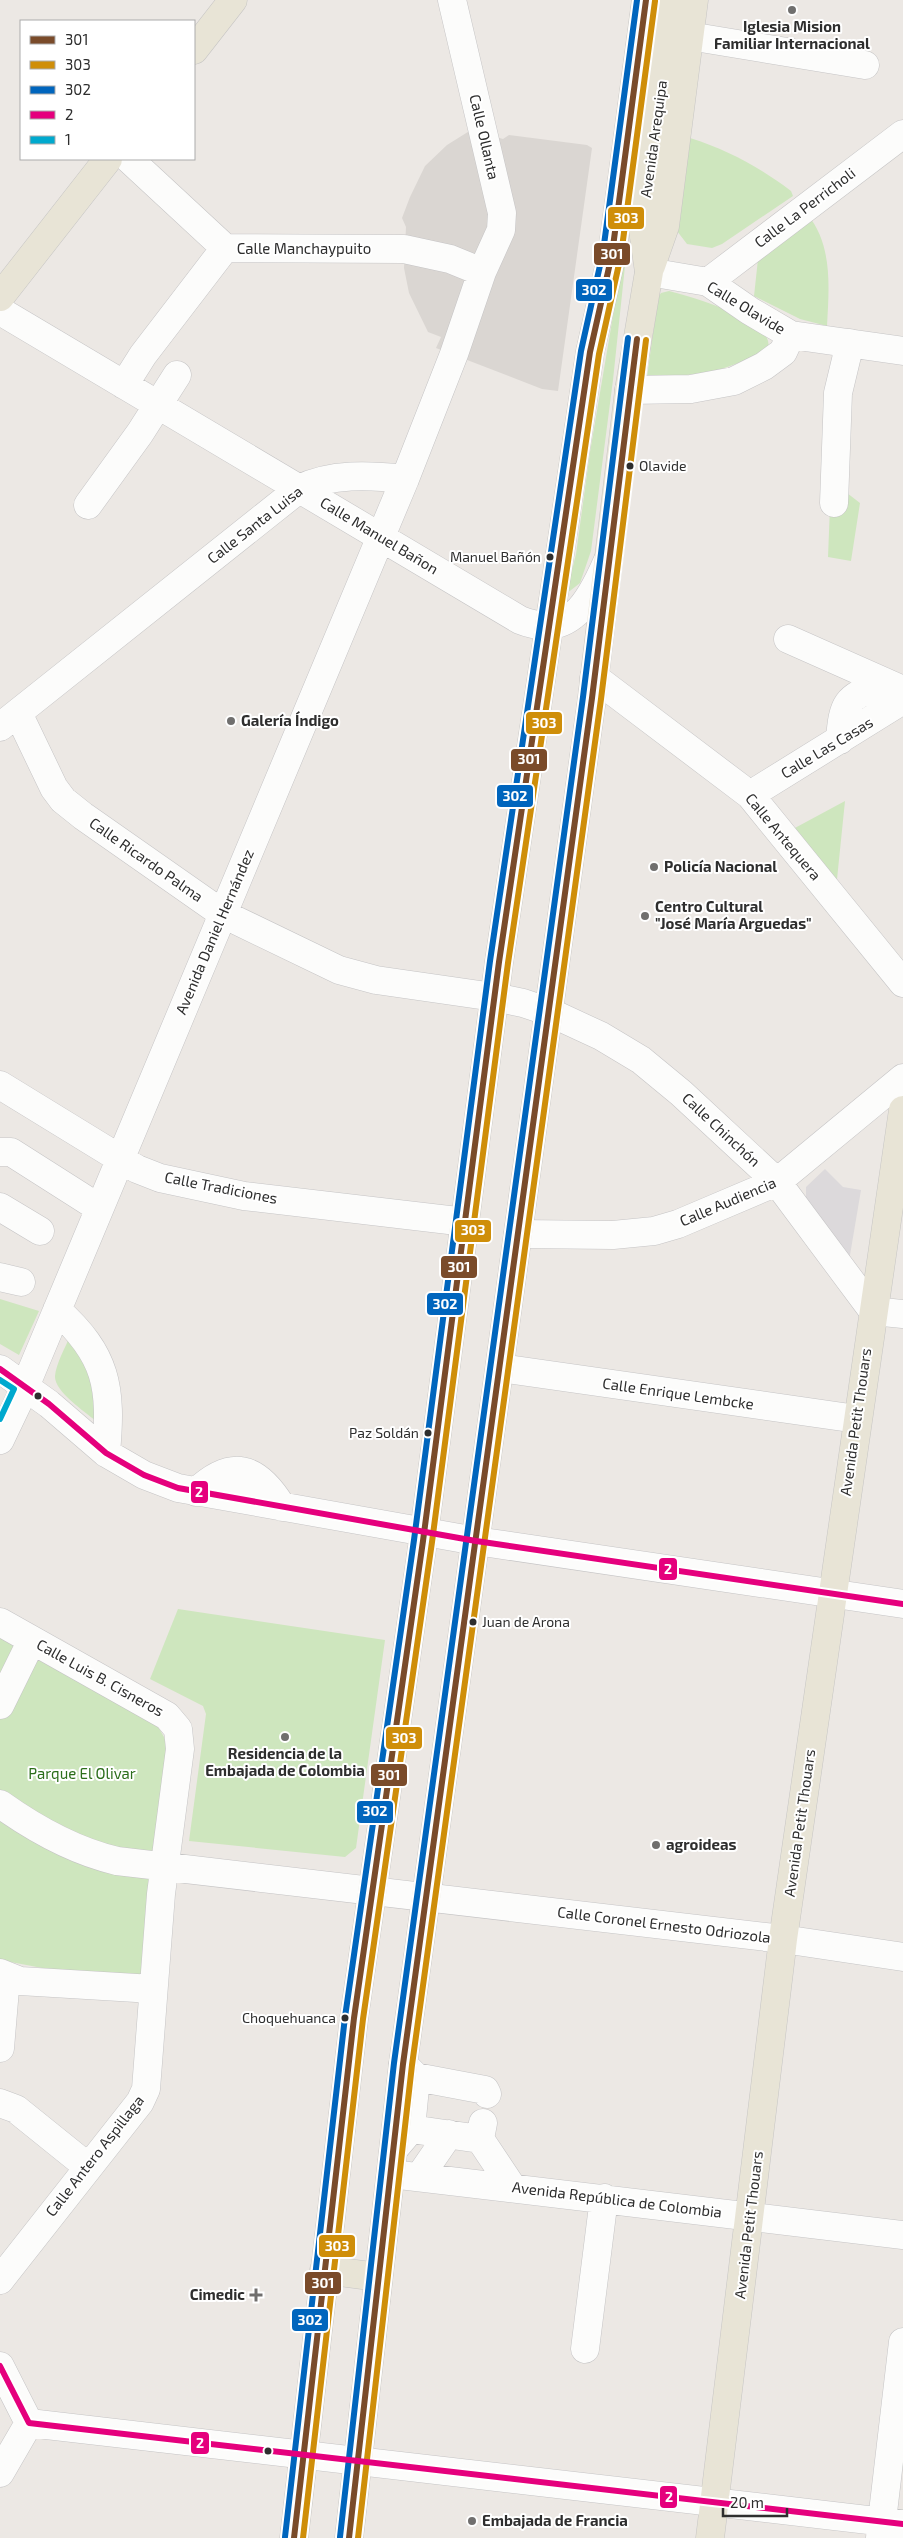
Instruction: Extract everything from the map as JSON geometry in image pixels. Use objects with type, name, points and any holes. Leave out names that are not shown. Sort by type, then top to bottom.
[{"type":"main road","points":[[195,49],[233,0]]},
{"type":"main road","points":[[590,352],[596,260],[627,0]]},
{"type":"main road","name":"Avenida Arequipa","points":[[294,2538],[324,2270],[372,1890],[424,1532],[494,997],[547,626],[590,352],[612,254],[646,0]]},
{"type":"main road","name":"Avenida Arequipa","points":[[349,2538],[346,2458],[378,2277],[410,2071],[425,1896],[500,1368],[547,1011],[594,677],[628,390],[649,272],[642,223],[673,0]]},
{"type":"main road","points":[[649,272],[665,226],[694,0]]},
{"type":"main road","points":[[0,297],[111,160]]},
{"type":"main road","name":"Avenida Petit Thouars","points":[[710,2538],[751,2215],[783,1939],[872,1311],[897,1179],[903,1110]]},
{"type":"main road","points":[[324,2270],[378,2277]]},
{"type":"street","name":"Calle Ollanta","points":[[452,0],[502,213],[501,230],[482,272]]},
{"type":"street","points":[[689,36],[866,64]]},
{"type":"street","name":"Calle La Perricholi","points":[[708,282],[903,134]]},
{"type":"street","name":"Calle Manchaypuito","points":[[113,160],[225,248],[404,249],[450,259],[482,272]]},
{"type":"street","points":[[124,385],[143,355],[225,248]]},
{"type":"street","points":[[405,479],[454,354],[482,272]]},
{"type":"street","name":"Calle Olavide","points":[[649,272],[708,282],[750,312],[791,335],[903,351]]},
{"type":"street","name":"Calle Manuel Bañon","points":[[0,311],[514,616],[533,624],[547,626]]},
{"type":"street","points":[[628,390],[691,389],[734,380],[764,366],[783,352],[791,335]]},
{"type":"street","points":[[834,502],[838,393],[850,343]]},
{"type":"street","points":[[88,505],[177,375]]},
{"type":"street","name":"Calle Santa Luisa","points":[[9,720],[299,489],[322,480],[373,476],[405,479]]},
{"type":"street","name":"Avenida Daniel Hernández","points":[[0,1440],[25,1386],[405,479]]},
{"type":"street","points":[[547,626],[565,621],[579,610],[595,586],[609,557]]},
{"type":"street","points":[[788,639],[897,691]]},
{"type":"street","name":"Calle Antequera","points":[[594,677],[750,794],[903,983]]},
{"type":"street","name":"Calle Las Casas","points":[[750,794],[840,740],[897,691]]},
{"type":"street","name":"Calle Ricardo Palma","points":[[9,720],[63,800],[82,816],[223,914],[352,974],[399,984],[494,997]]},
{"type":"street","name":"Calle Chinchón","points":[[494,997],[547,1011],[601,1036],[642,1060],[681,1093],[777,1182],[872,1311]]},
{"type":"street","name":"Calle Audiencia","points":[[518,1234],[613,1236],[654,1231],[678,1224],[777,1182],[903,1078]]},
{"type":"street","name":"Calle Tradiciones","points":[[0,1086],[137,1170],[160,1178],[244,1196],[466,1222]]},
{"type":"street","points":[[0,1152],[11,1152],[99,1208]]},
{"type":"street","points":[[0,1207],[40,1231]]},
{"type":"street","points":[[57,1310],[76,1327],[85,1339],[106,1378],[109,1423],[106,1453]]},
{"type":"street","points":[[872,1311],[903,1314]]},
{"type":"street","name":"Calle Enrique Lembcke","points":[[500,1368],[857,1419]]},
{"type":"street","points":[[0,1369],[25,1386],[106,1453],[144,1475],[178,1488],[476,1541],[903,1604]]},
{"type":"street","name":"Calle Luis B. Cisneros","points":[[0,1622],[167,1716],[178,1729],[180,1749],[164,1868]]},
{"type":"street","points":[[0,1705],[32,1640]]},
{"type":"street","name":"Calle Coronel Ernesto Odriozola","points":[[0,1804],[65,1844],[81,1851],[116,1861],[783,1939],[903,1957]]},
{"type":"street","name":"Calle Antero Aspillaga","points":[[0,2280],[140,2102],[146,2089],[164,1868]]},
{"type":"street","points":[[0,2048],[3,1975],[20,1981],[153,1989]]},
{"type":"street","points":[[410,2071],[485,2090],[487,2094]]},
{"type":"street","points":[[0,2103],[16,2109],[88,2167]]},
{"type":"street","points":[[398,2151],[449,2134],[481,2131],[512,2187]]},
{"type":"street","points":[[420,2176],[449,2134]]},
{"type":"street","name":"Avenida República de Colombia","points":[[398,2151],[420,2176],[903,2235]]},
{"type":"street","points":[[584,2350],[604,2198]]},
{"type":"street","points":[[29,2423],[714,2501],[888,2528],[903,2342]]},
{"type":"street","points":[[0,2366],[29,2423]]},
{"type":"street","points":[[0,2473],[29,2423]]},
{"type":"shaded area","points":[[471,130],[503,139],[509,135],[587,145],[592,148],[558,391],[542,389],[436,348],[441,337],[428,332],[409,293],[404,268],[406,227],[402,218],[425,166],[447,145]]},
{"type":"shaded area","points":[[825,1169],[843,1187],[861,1190],[849,1261],[806,1201],[806,1187]]},
{"type":"green space","points":[[690,138],[717,148],[755,167],[791,191],[793,196],[722,244],[712,248],[687,244],[677,231]]},
{"type":"green space","points":[[631,209],[613,380],[591,551],[580,583],[566,594],[576,554],[590,452]]},
{"type":"green space","points":[[808,215],[822,240],[826,254],[828,268],[827,326],[800,319],[754,296],[759,250]]},
{"type":"green space","points":[[669,291],[712,304],[746,319],[759,328],[767,338],[768,348],[752,357],[709,372],[680,376],[647,377],[658,297],[661,293]]},
{"type":"green space","points":[[847,493],[860,503],[851,561],[828,557],[830,507]]},
{"type":"green space","points":[[845,801],[836,889],[793,829]]},
{"type":"green space","points":[[0,1299],[39,1311],[19,1355],[0,1344]]},
{"type":"green space","points":[[70,1336],[96,1380],[96,1421],[64,1394],[56,1382],[57,1366]]},
{"type":"green space","points":[[178,1609],[385,1640],[356,1848],[345,1857],[189,1841],[206,1714],[203,1706],[150,1679]]},
{"type":"green space","name":"Parque El Olivar","points":[[0,1617],[157,1725],[164,1737],[168,1753],[143,1987],[0,1960]]},
{"type":"transit line","name":"302","points":[[285,2537],[345,2017],[414,1540],[490,961],[581,351],[603,252],[637,0]]},
{"type":"transit line","name":"301","points":[[294,2538],[354,2018],[423,1541],[499,962],[590,352],[612,254],[646,0]]},
{"type":"transit line","name":"303","points":[[303,2538],[363,2019],[432,1542],[508,963],[599,354],[621,255],[655,1]]},
{"type":"transit line","name":"302","points":[[340,2537],[394,2063],[583,697],[628,338]]},
{"type":"transit line","name":"301","points":[[349,2538],[403,2064],[592,698],[637,339]]},
{"type":"transit line","name":"303","points":[[358,2538],[412,2065],[601,699],[646,340]]},
{"type":"transit line","name":"2","points":[[0,1369],[49,1404],[106,1453],[144,1475],[178,1488],[476,1541],[903,1604]]},
{"type":"transit line","name":"1","points":[[0,1380],[14,1389],[0,1419]]},
{"type":"transit line","name":"2","points":[[0,2366],[29,2423],[903,2524]]},
{"type":"place","name":"Iglesia Mision Familiar Internacional","points":[[792,10]]},
{"type":"place","name":"Olavide","points":[[630,466]]},
{"type":"place","name":"Manuel Bañón","points":[[550,557]]},
{"type":"place","name":"Galería Índigo","points":[[231,721]]},
{"type":"place","name":"Policía Nacional","points":[[654,867]]},
{"type":"place","name":"Centro Cultural \"José María Arguedas\"","points":[[645,916]]},
{"type":"place","name":"Paz Soldán","points":[[428,1433]]},
{"type":"place","name":"Juan de Arona","points":[[473,1622]]},
{"type":"place","name":"Residencia de la Embajada de Colombia","points":[[285,1737]]},
{"type":"place","name":"agroideas","points":[[656,1845]]},
{"type":"place","name":"Choquehuanca","points":[[345,2018]]},
{"type":"place","name":"Cimedic","points":[[256,2295]]},
{"type":"place","name":"Embajada de Francia","points":[[472,2521]]}]
